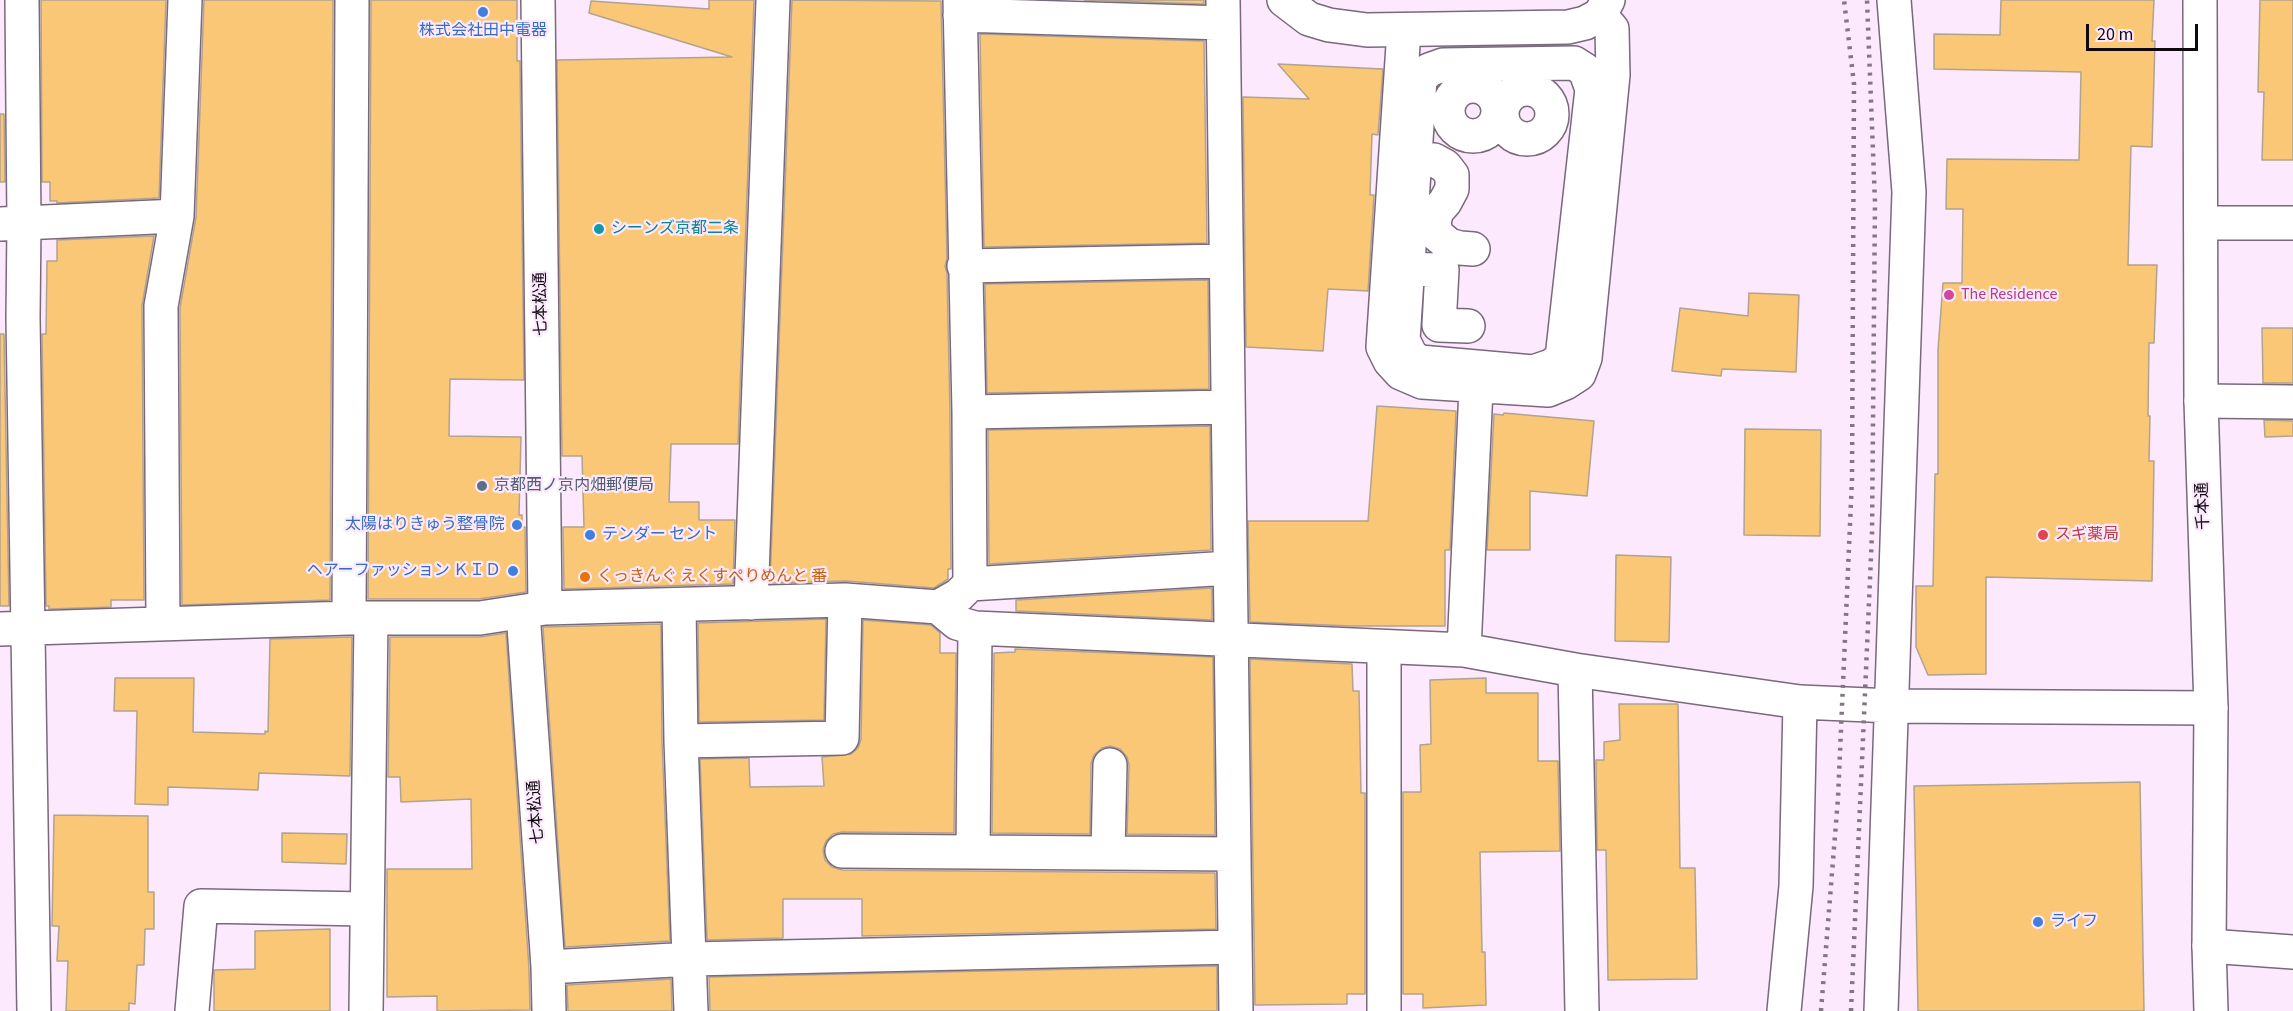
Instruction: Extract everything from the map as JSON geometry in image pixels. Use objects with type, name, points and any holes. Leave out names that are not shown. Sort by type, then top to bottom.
[{"type":"street","points":[[22,0],[12,224],[14,629],[34,1011]]},
{"type":"street","points":[[163,623],[161,306],[177,216],[185,0]]},
{"type":"street","points":[[352,0],[366,1011]]},
{"type":"street","name":"七本松通","points":[[538,0],[534,610],[549,1011]]},
{"type":"street","points":[[751,603],[773,0]]},
{"type":"street","points":[[1284,0],[1309,19],[1329,26],[1367,30],[1568,27],[1585,23],[1604,8],[1612,29],[1613,75],[1585,358],[1579,374],[1565,383],[1548,390],[1420,362],[1411,356],[1403,340],[1415,159],[1433,109]]},
{"type":"street","points":[[1881,1011],[1909,192],[1894,0]]},
{"type":"street","name":"千本通","points":[[2200,0],[2201,401],[2211,708],[2209,946],[2211,1011]]},
{"type":"street","points":[[970,584],[969,412],[960,7],[1223,11],[1236,1011]]},
{"type":"street","points":[[1404,30],[1383,347],[1389,361],[1401,373],[1422,382],[1533,372],[1551,366],[1562,358],[1589,122],[1592,89],[1585,70],[1574,63],[1443,65],[1429,70],[1420,79],[1433,109],[1467,135],[1484,134],[1491,129],[1500,114],[1506,129],[1512,135],[1520,138],[1536,137],[1544,133],[1552,118],[1589,122]]},
{"type":"street","points":[[1415,159],[1434,160],[1446,166],[1452,175],[1452,189],[1446,201],[1437,211],[1434,222],[1436,234],[1449,244],[1473,249]]},
{"type":"street","points":[[12,224],[177,216]]},
{"type":"street","points":[[2201,223],[2293,223]]},
{"type":"street","points":[[964,266],[1226,261]]},
{"type":"street","points":[[1407,269],[1442,270],[1439,325],[1468,326]]},
{"type":"street","points":[[1464,650],[1477,376]]},
{"type":"street","points":[[2201,401],[2293,402]]},
{"type":"street","points":[[969,412],[1228,407]]},
{"type":"street","points":[[14,629],[360,618],[480,618],[534,610],[845,600],[938,607],[959,595],[970,584],[1230,568]]},
{"type":"street","points":[[681,741],[842,738],[845,600]]},
{"type":"street","points":[[679,605],[681,741],[691,959],[691,1011]]},
{"type":"street","points":[[938,607],[957,623],[975,628],[1464,650],[1575,670],[1800,702],[1892,706],[2211,708]]},
{"type":"street","points":[[973,852],[975,628]]},
{"type":"street","points":[[1384,647],[1384,1011]]},
{"type":"street","points":[[1575,670],[1582,1011]]},
{"type":"street","points":[[1784,1011],[1796,886],[1800,702]]},
{"type":"street","points":[[1108,853],[1110,765]]},
{"type":"street","points":[[842,851],[1234,854]]},
{"type":"street","points":[[192,1011],[201,906],[366,909]]},
{"type":"street","points":[[2209,946],[2293,952]]},
{"type":"street","points":[[548,967],[691,959],[1235,947]]},
{"type":"building","points":[[41,0],[166,0],[159,198],[57,203],[57,201],[50,201],[50,182],[42,182]]},
{"type":"building","points":[[204,0],[333,0],[330,600],[182,605],[180,308],[196,217]]},
{"type":"building","points":[[371,0],[517,0],[517,61],[520,61],[524,380],[450,379],[449,436],[521,437],[519,515],[522,515],[522,527],[525,527],[526,592],[479,599],[368,599]]},
{"type":"building","points":[[709,0],[754,0],[738,444],[671,444],[669,502],[699,502],[699,520],[735,520],[733,584],[564,589],[563,527],[584,527],[582,456],[562,456],[557,60],[732,57],[589,13],[591,1],[709,9]]},
{"type":"building","points":[[792,0],[941,1],[951,569],[948,569],[948,579],[934,588],[846,581],[770,583]]},
{"type":"building","points":[[1084,0],[1204,0],[1204,4]]},
{"type":"building","points":[[2001,0],[2154,0],[2152,147],[2131,146],[2128,265],[2157,265],[2154,343],[2149,343],[2149,461],[2154,461],[2152,581],[1986,577],[1986,674],[1928,675],[1916,647],[1916,586],[1933,586],[1935,474],[1938,474],[1938,350],[1943,283],[1962,283],[1963,209],[1946,209],[1947,159],[2079,160],[2081,72],[1934,69],[1934,34],[2000,35]]},
{"type":"building","points":[[2260,0],[2293,0],[2293,160],[2262,160],[2264,92],[2258,92]]},
{"type":"building","points":[[980,34],[1204,41],[1207,243],[984,247]]},
{"type":"building","points":[[1278,64],[1383,69],[1378,135],[1372,134],[1370,195],[1374,195],[1368,291],[1328,289],[1323,351],[1246,347],[1243,97],[1309,99]]},
{"type":"building","points":[[0,114],[4,114],[5,182],[0,182]]},
{"type":"building","points":[[154,236],[142,306],[144,600],[111,600],[111,607],[49,609],[49,606],[46,606],[42,334],[46,334],[47,261],[57,261],[57,240]]},
{"type":"building","points":[[1208,280],[1209,389],[987,393],[985,284]]},
{"type":"building","points":[[1749,293],[1799,295],[1796,372],[1722,369],[1721,376],[1672,371],[1680,308],[1748,316]]},
{"type":"building","points":[[2262,328],[2293,328],[2293,383],[2263,383]]},
{"type":"building","points":[[0,334],[4,334],[9,606],[0,606]]},
{"type":"building","points":[[1377,406],[1456,411],[1450,550],[1445,550],[1445,626],[1352,626],[1250,622],[1248,521],[1368,521]]},
{"type":"building","points":[[1504,413],[1594,421],[1587,496],[1530,491],[1530,550],[1487,550],[1494,414],[1503,415]]},
{"type":"building","points":[[2264,420],[2293,421],[2293,436],[2265,437]]},
{"type":"building","points":[[1210,426],[1211,550],[989,564],[988,430]]},
{"type":"building","points":[[1745,429],[1821,430],[1820,536],[1744,535]]},
{"type":"building","points":[[1616,555],[1671,557],[1669,642],[1615,641]]},
{"type":"building","points":[[1212,588],[1212,620],[1016,611],[1016,600]]},
{"type":"building","points":[[826,619],[824,720],[699,722],[698,623]]},
{"type":"building","points":[[863,620],[931,625],[940,633],[940,653],[956,653],[954,833],[842,832],[833,834],[826,841],[823,850],[825,860],[832,867],[842,870],[1215,873],[1216,929],[862,936],[862,899],[783,899],[783,938],[707,940],[700,759],[749,758],[750,787],[824,786],[822,757],[851,754],[858,748],[861,739]]},
{"type":"building","points":[[661,624],[662,741],[670,941],[565,947],[543,627]]},
{"type":"building","points":[[506,633],[530,1010],[437,1011],[437,996],[387,997],[387,869],[472,869],[471,799],[401,802],[400,777],[388,777],[390,637],[480,637]]},
{"type":"building","points":[[352,637],[350,776],[259,773],[258,790],[168,787],[168,805],[135,804],[137,711],[114,711],[115,678],[194,678],[193,732],[265,734],[265,731],[268,732],[270,639]]},
{"type":"building","points":[[1015,649],[1213,657],[1215,835],[1127,834],[1129,765],[1127,757],[1120,749],[1110,746],[1102,748],[1094,755],[1091,764],[1090,834],[992,833],[994,653],[1015,652]]},
{"type":"building","points":[[1250,659],[1352,664],[1353,691],[1359,691],[1361,793],[1365,793],[1365,994],[1347,994],[1347,1004],[1255,1005]]},
{"type":"building","points":[[1486,678],[1486,693],[1538,693],[1538,761],[1558,761],[1560,851],[1480,852],[1482,952],[1485,952],[1486,1005],[1423,1008],[1423,994],[1403,994],[1403,792],[1421,792],[1420,745],[1431,744],[1430,680]]},
{"type":"building","points":[[1619,704],[1678,704],[1680,868],[1695,868],[1697,979],[1608,980],[1606,850],[1597,850],[1596,760],[1604,760],[1604,742],[1620,740]]},
{"type":"building","points":[[2140,782],[2144,1011],[1918,1011],[1914,786]]},
{"type":"building","points":[[54,815],[148,816],[148,892],[154,892],[154,929],[145,929],[144,965],[137,965],[135,1004],[129,1003],[129,1011],[66,1011],[68,961],[57,961],[59,926],[52,926]]},
{"type":"building","points":[[282,833],[347,834],[346,864],[282,862]]},
{"type":"building","points":[[330,929],[330,1011],[214,1011],[214,970],[255,969],[255,931]]},
{"type":"building","points":[[1217,966],[1217,1011],[710,1011],[709,977]]},
{"type":"building","points":[[671,979],[672,1011],[568,1011],[567,985]]},
{"type":"railway","points":[[1821,1011],[1838,798],[1852,479],[1854,84],[1844,0]]},
{"type":"railway","points":[[1851,1011],[1872,534],[1875,202],[1867,0]]},
{"type":"place","name":"株式会社田中電器","points":[[483,12]]},
{"type":"place","name":"シーンズ京都二条","points":[[599,229]]},
{"type":"place","name":"The Residence","points":[[1949,295]]},
{"type":"place","name":"京都西ノ京内畑郵便局","points":[[482,486]]},
{"type":"place","name":"太陽はりきゅう整骨院","points":[[517,525]]},
{"type":"place","name":"テンダー セント","points":[[590,535]]},
{"type":"place","name":"スギ薬局","points":[[2043,535]]},
{"type":"place","name":"ヘアーファッション ＫＩＤ","points":[[513,571]]},
{"type":"place","name":"くっきんぐ えくすぺりめんと 番","points":[[585,577]]},
{"type":"place","name":"ライフ","points":[[2038,922]]}]
